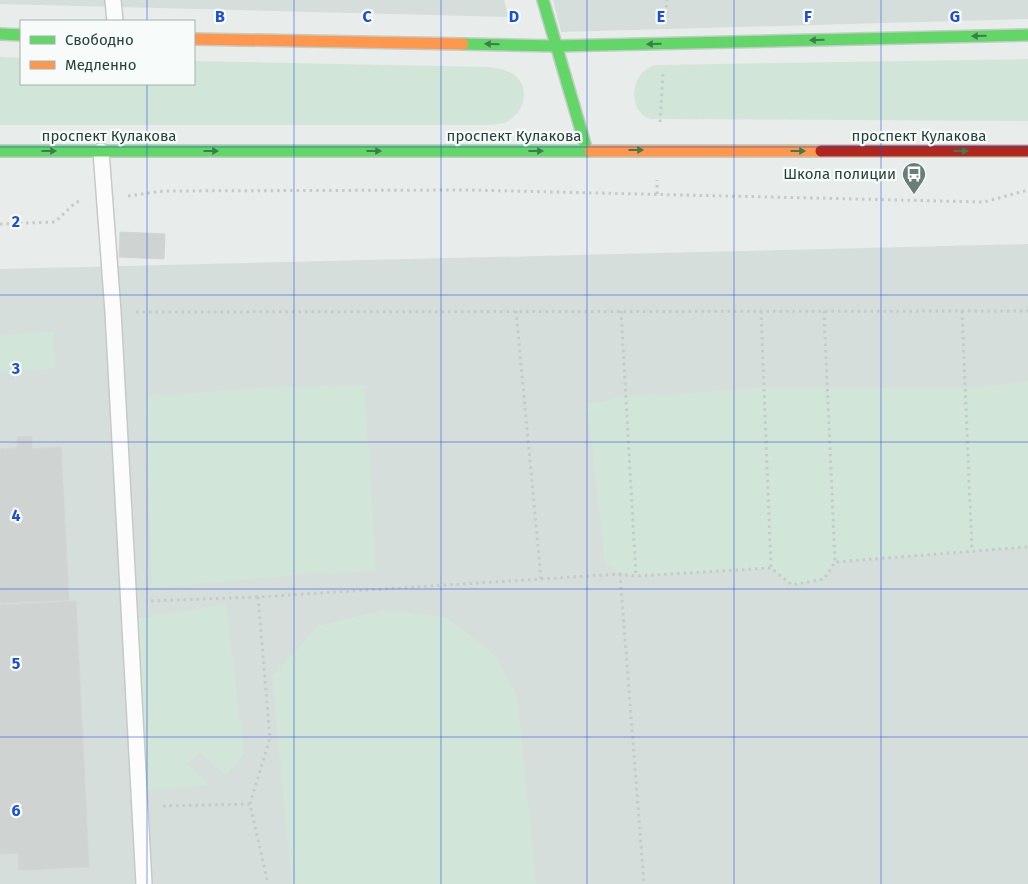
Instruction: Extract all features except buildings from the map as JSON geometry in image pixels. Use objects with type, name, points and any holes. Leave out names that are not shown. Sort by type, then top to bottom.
[{"type":"main road","points":[[543,0],[587,150]]},
{"type":"main road","points":[[0,34],[20,35]]},
{"type":"main road","points":[[195,39],[556,46],[1028,35]]},
{"type":"main road","name":"проспект Кулакова","points":[[0,151],[1028,151]]},
{"type":"lane","points":[[113,0],[115,20]]},
{"type":"lane","points":[[101,151],[113,312],[144,884]]},
{"type":"path","points":[[657,194],[667,0]]},
{"type":"path","points":[[0,224],[56,222],[76,202],[173,191],[468,190],[984,202],[1028,190]]},
{"type":"path","points":[[516,311],[541,579]]},
{"type":"path","points":[[621,311],[636,576]]},
{"type":"path","points":[[761,311],[771,568]]},
{"type":"path","points":[[128,602],[258,597],[620,574],[636,576],[771,568],[792,585],[824,579],[835,562],[824,311]]},
{"type":"path","points":[[962,311],[972,551]]},
{"type":"path","points":[[113,312],[1028,311]]},
{"type":"path","points":[[835,562],[1028,547]]},
{"type":"path","points":[[620,574],[644,884]]},
{"type":"path","points":[[258,597],[270,738],[250,804],[268,884]]},
{"type":"path","points":[[140,807],[250,804]]},
{"type":"shaded area","points":[[0,0],[504,0],[509,17],[0,4]]},
{"type":"shaded area","points":[[553,0],[1028,0],[1028,19],[561,32]]},
{"type":"shaded area","points":[[1028,244],[1028,884],[0,884],[0,269]]},
{"type":"green space","points":[[0,57],[20,58],[20,85],[195,85],[195,61],[490,67],[507,71],[516,76],[521,82],[524,95],[521,108],[512,118],[504,123],[490,125],[0,125]]},
{"type":"green space","points":[[1028,59],[1028,121],[651,119],[642,114],[637,106],[634,92],[639,77],[650,67],[657,65]]},
{"type":"green space","points":[[53,332],[55,368],[0,371],[0,336]]},
{"type":"green space","points":[[1028,382],[1028,547],[836,562],[824,579],[792,585],[771,568],[636,576],[620,574],[605,562],[587,404],[625,397],[765,388],[964,388]]},
{"type":"green space","points":[[364,385],[376,570],[152,588],[146,396],[288,387]]},
{"type":"green space","points":[[226,605],[244,755],[226,775],[200,753],[187,764],[208,784],[147,791],[138,762],[127,620]]},
{"type":"green space","points":[[384,610],[445,617],[494,654],[517,696],[536,884],[292,884],[272,677],[318,626]]},
{"type":"traffic: fast","points":[[543,0],[587,151]]},
{"type":"traffic: fast","points":[[0,34],[20,35]]},
{"type":"traffic: fast","points":[[463,44],[556,46],[1028,35]]},
{"type":"traffic: fast","points":[[0,151],[590,151]]},
{"type":"traffic: slow","points":[[195,39],[463,44]]},
{"type":"traffic: slow","points":[[590,151],[821,151]]},
{"type":"traffic: jam","points":[[821,151],[1028,151]]},
{"type":"place","name":"Школа полиции","points":[[914,195]]}]
